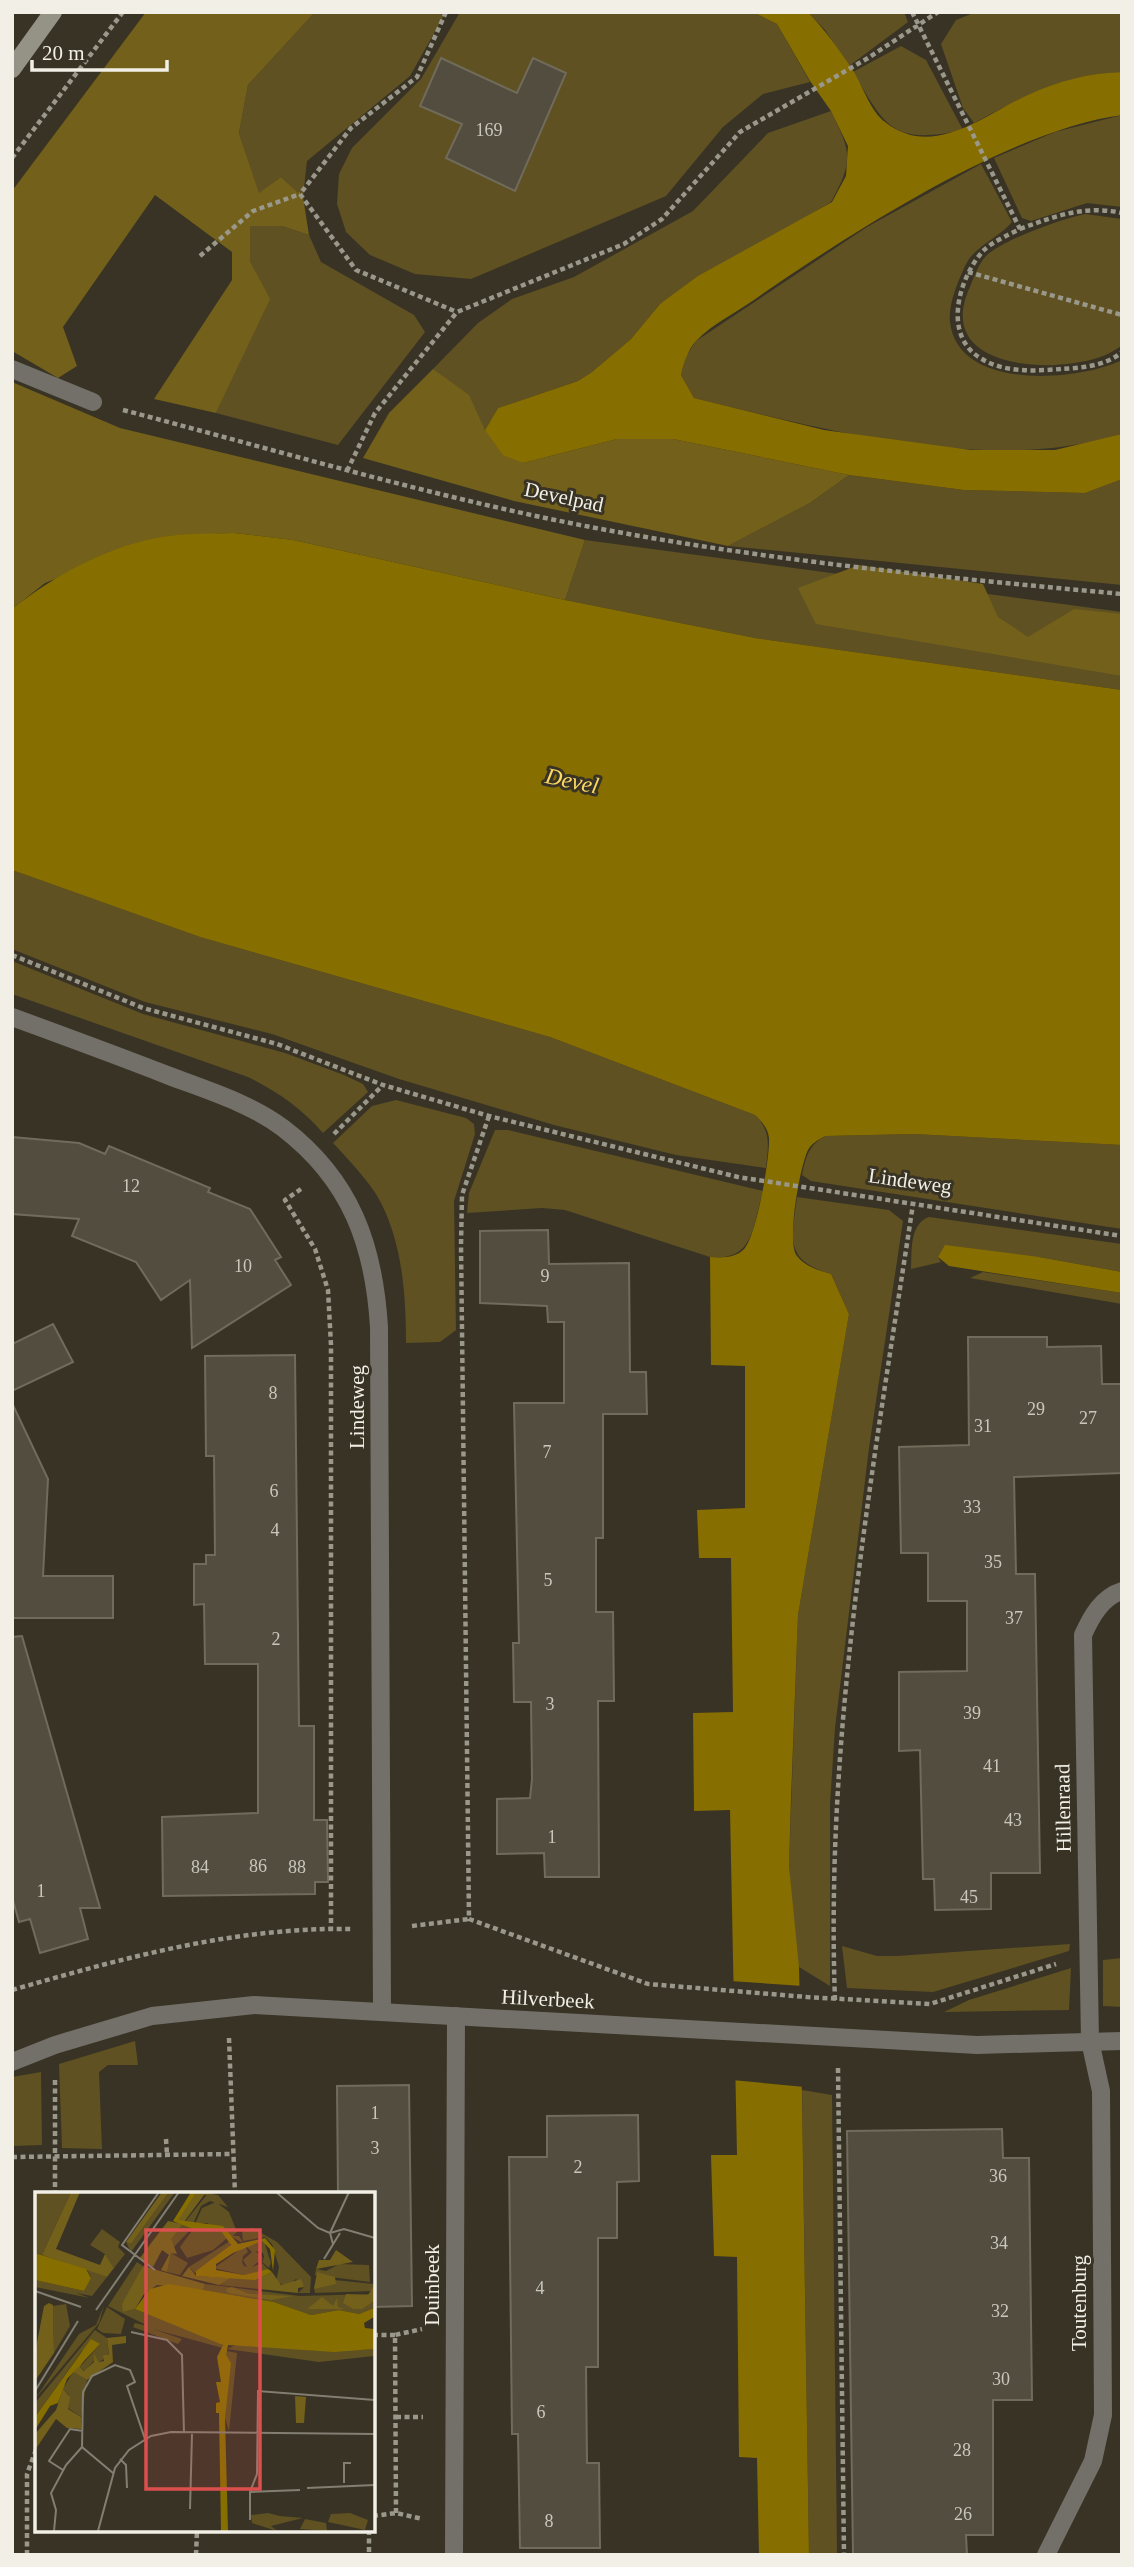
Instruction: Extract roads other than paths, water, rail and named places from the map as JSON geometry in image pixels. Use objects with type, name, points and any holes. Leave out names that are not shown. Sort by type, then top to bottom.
[{"type":"main road","points":[[12,69],[53,12]]},
{"type":"street","points":[[12,369],[93,402]]},
{"type":"street","name":"Lindeweg","points":[[12,1017],[240,1104],[282,1127],[327,1171],[364,1234],[377,1280],[382,2010]]},
{"type":"street","name":"Hillenraad","points":[[1090,2041],[1083,1635],[1094,1612],[1114,1593],[1122,1591]]},
{"type":"street","name":"Hilverbeek","points":[[12,2062],[55,2045],[152,2016],[254,2005],[977,2045],[1122,2041]]},
{"type":"street","name":"Duinbeek","points":[[454,2555],[456,2016]]},
{"type":"street","name":"Toutenburg","points":[[1046,2555],[1093,2461],[1103,2415],[1101,2091],[1090,2041]]},
{"type":"water","points":[[753,12],[808,12],[849,64],[880,118],[903,133],[921,137],[958,130],[1051,86],[1086,76],[1122,72],[1122,115],[1078,124],[1031,140],[934,187],[841,242],[719,322],[696,341],[685,362],[681,375],[694,398],[824,430],[971,450],[1055,450],[1122,434],[1122,479],[1085,493],[964,490],[849,475],[673,439],[617,439],[523,463],[503,455],[485,430],[498,408],[578,381],[631,339],[660,304],[698,276],[832,202],[846,176],[848,146],[831,111],[777,24]]},
{"type":"water","name":"Devel","points":[[234,533],[293,540],[565,600],[755,638],[1122,690],[1122,1145],[914,1134],[825,1136],[808,1150],[798,1187],[793,1236],[797,1256],[808,1265],[831,1274],[849,1314],[798,1615],[791,1799],[789,1866],[799,1967],[809,2555],[759,2555],[757,2458],[739,2457],[737,2257],[714,2256],[711,2155],[737,2155],[730,1810],[694,1811],[693,1713],[733,1712],[731,1558],[699,1558],[697,1510],[745,1508],[745,1366],[711,1365],[710,1257],[734,1256],[745,1248],[750,1240],[765,1178],[768,1134],[755,1115],[550,1037],[200,937],[12,870],[12,609],[66,573],[126,546],[168,536]]},
{"type":"water","points":[[945,1245],[1039,1257],[1122,1272],[1122,1293],[949,1266],[938,1257]]}]
